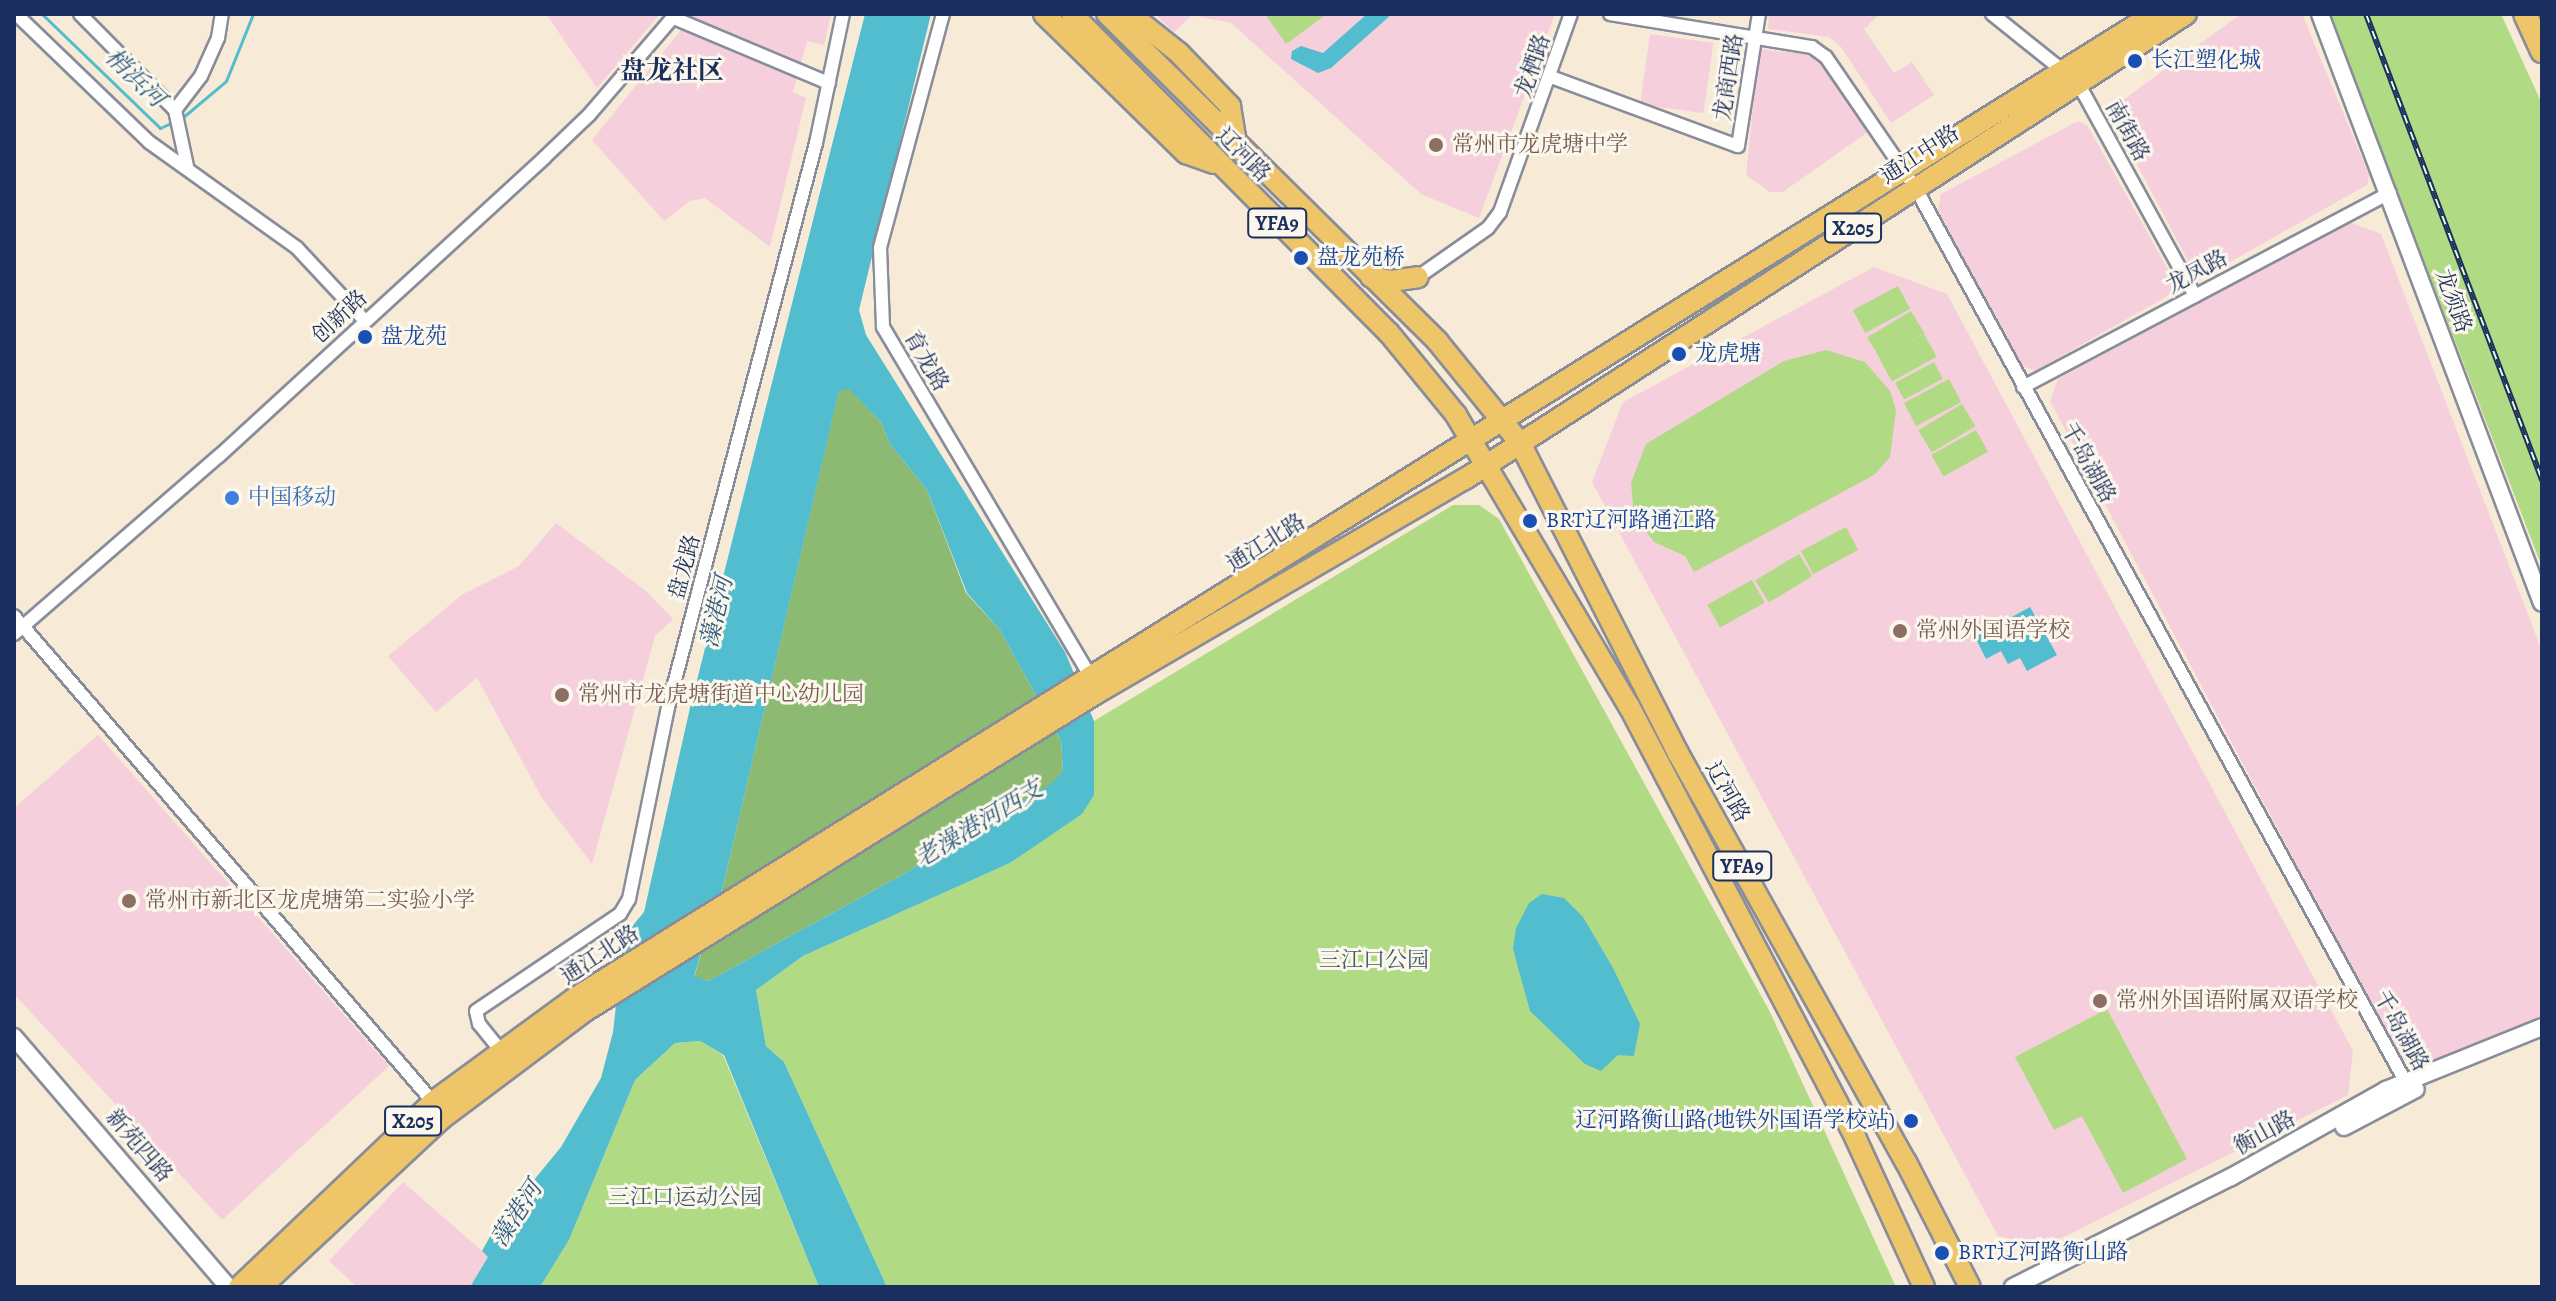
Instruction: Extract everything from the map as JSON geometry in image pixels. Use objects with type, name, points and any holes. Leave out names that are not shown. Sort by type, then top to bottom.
[{"type":"highway","points":[[2525,14],[2542,51]]},
{"type":"main road","points":[[1044,14],[1186,153],[1219,165]]},
{"type":"main road","name":"辽河路","points":[[1072,14],[1389,333],[1472,441]]},
{"type":"main road","name":"辽河路","points":[[1107,14],[1237,149],[1412,317],[1504,419]]},
{"type":"main road","points":[[1130,14],[1179,53],[1230,106],[1237,149]]},
{"type":"main road","name":"通江中路","points":[[2072,77],[2154,14]]},
{"type":"main road","name":"通江中路","points":[[1472,441],[1504,419],[1910,179],[2072,77],[2186,14]]},
{"type":"main road","name":"通江中路","points":[[1486,465],[1910,179]]},
{"type":"main road","points":[[1370,277],[1391,281],[1418,277]]},
{"type":"main road","points":[[1412,317],[1406,300],[1418,277]]},
{"type":"main road","name":"YFA9","points":[[1504,419],[1520,443]]},
{"type":"main road","name":"通江北路","points":[[1093,687],[1472,441]]},
{"type":"main road","name":"YFA9","points":[[1472,441],[1486,465]]},
{"type":"main road","name":"辽河路","points":[[1520,443],[1600,590],[1678,753],[1906,1162],[1970,1287]]},
{"type":"main road","name":"通江北路","points":[[1093,687],[1486,465]]},
{"type":"main road","name":"辽河路","points":[[1486,465],[1636,719],[1848,1124],[1924,1287]]},
{"type":"main road","points":[[1032,725],[1093,687]]},
{"type":"main road","name":"通江北路","points":[[239,1287],[433,1102],[501,1051],[606,979],[717,909],[1032,725]]},
{"type":"main road","name":"通江北路","points":[[261,1287],[441,1119],[601,1001],[1032,725]]},
{"type":"street","points":[[16,14],[149,142],[187,166],[297,248],[365,321]]},
{"type":"street","points":[[80,14],[175,112],[187,166]]},
{"type":"street","points":[[175,112],[201,76],[218,38],[222,14]]},
{"type":"street","name":"盘龙路","points":[[501,1051],[479,1024],[476,1011],[620,914],[629,899],[668,707],[829,83],[843,14]]},
{"type":"street","name":"育龙路","points":[[943,14],[880,248],[883,327],[1093,687]]},
{"type":"street","name":"龙栖路","points":[[1418,277],[1488,228],[1500,212],[1551,77],[1571,14]]},
{"type":"street","name":"千岛湖路","points":[[1610,14],[1812,47],[1826,57],[1910,179],[2408,1087]]},
{"type":"street","name":"龙商西路","points":[[1551,77],[1738,146],[1759,14]]},
{"type":"street","name":"南街路","points":[[1992,14],[2072,77],[2195,296]]},
{"type":"street","name":"龙须路","points":[[2320,14],[2542,603]]},
{"type":"street","points":[[675,16],[829,83]]},
{"type":"street","name":"创新路","points":[[17,625],[365,321],[589,115],[675,16]]},
{"type":"street","name":"龙凤路","points":[[2023,387],[2390,193]]},
{"type":"street","points":[[17,625],[433,1102]]},
{"type":"street","name":"衡山路","points":[[2013,1287],[2408,1087],[2542,1027]]},
{"type":"street","name":"新苑四路","points":[[14,1037],[228,1287]]},
{"type":"street","name":"衡山路","points":[[2034,1287],[2408,1087],[2542,1037]]},
{"type":"shaded area","points":[[546,14],[660,14],[597,88]]},
{"type":"shaded area","points":[[694,14],[831,14],[824,45],[807,41],[793,92],[806,98],[770,247],[705,198],[690,201],[664,221],[592,140]]},
{"type":"shaded area","name":"常州市龙虎塘中学","points":[[1155,14],[1555,14],[1479,218],[1421,194],[1231,23],[1192,15],[1174,32]]},
{"type":"shaded area","points":[[1769,14],[1880,14],[1864,29],[1894,73],[1912,62],[1934,95],[1891,123],[1841,47],[1829,37],[1768,29]]},
{"type":"shaded area","points":[[2241,14],[2302,14],[2369,175],[2367,185],[2203,277],[2195,274],[2112,117],[2116,105]]},
{"type":"shaded area","points":[[1650,34],[1713,43],[1703,113],[1640,104]]},
{"type":"shaded area","points":[[1759,49],[1805,54],[1821,63],[1869,131],[1783,192],[1770,192],[1746,175]]},
{"type":"shaded area","points":[[2078,121],[2087,125],[2174,280],[2173,293],[2035,371],[2022,366],[1938,210],[1941,194]]},
{"type":"shaded area","points":[[2349,222],[2381,234],[2542,651],[2542,1015],[2431,1067],[2399,1057],[2050,401],[2058,379]]},
{"type":"shaded area","name":"常州外国语学校","points":[[1874,267],[1947,294],[2353,1051],[2348,1095],[2044,1247],[1998,1236],[1592,482],[1623,402]]},
{"type":"shaded area","name":"常州市龙虎塘街道中心幼儿园","points":[[556,523],[646,591],[673,619],[655,636],[592,864],[542,798],[477,678],[436,712],[388,656],[463,594],[519,566]]},
{"type":"shaded area","name":"常州市新北区龙虎塘第二实验小学","points":[[98,735],[389,1066],[222,1220],[14,994],[14,808]]},
{"type":"shaded area","points":[[403,1182],[489,1257],[470,1287],[357,1287],[329,1261]]},
{"type":"green space","points":[[1265,14],[1327,14],[1286,44]]},
{"type":"green space","points":[[2329,14],[2501,14],[2542,104],[2542,567]]},
{"type":"green space","points":[[1898,286],[1910,309],[1865,333],[1853,310]]},
{"type":"green space","points":[[1911,311],[1924,333],[1881,360],[1867,337]]},
{"type":"green space","points":[[1924,334],[1937,357],[1892,381],[1879,359]]},
{"type":"green space","points":[[1826,350],[1865,362],[1890,391],[1896,410],[1890,457],[1874,475],[1694,572],[1685,556],[1654,542],[1634,515],[1631,483],[1646,444],[1784,361]]},
{"type":"green space","points":[[1934,362],[1943,379],[1904,399],[1895,383]]},
{"type":"green space","points":[[1949,379],[1961,402],[1916,426],[1904,403]]},
{"type":"green space","points":[[849,388],[881,422],[890,444],[927,490],[966,593],[1000,630],[1061,741],[1063,771],[1052,784],[902,875],[708,981],[694,977],[724,882],[839,390]]},
{"type":"green space","points":[[1962,404],[1975,426],[1932,453],[1918,430]]},
{"type":"green space","points":[[1976,430],[1988,452],[1944,477],[1931,455]]},
{"type":"green space","name":"三江口公园","points":[[1453,505],[1479,505],[1499,519],[1770,1012],[1896,1287],[887,1287],[784,1062],[766,1046],[756,990],[803,956],[1010,863],[1081,814],[1094,795],[1094,721]]},
{"type":"green space","points":[[1846,527],[1858,550],[1813,574],[1801,551]]},
{"type":"green space","points":[[1799,554],[1812,576],[1769,603],[1755,580]]},
{"type":"green space","points":[[1752,580],[1765,603],[1720,627],[1707,605]]},
{"type":"green space","points":[[2107,1009],[2187,1159],[2123,1193],[2082,1116],[2054,1130],[2015,1057]]},
{"type":"green space","name":"三江口运动公园","points":[[700,1041],[723,1055],[819,1287],[540,1287],[569,1240],[635,1080],[675,1043]]},
{"type":"water","name":"藻港河","points":[[865,14],[931,14],[859,310],[866,335],[1065,652],[1094,721],[1094,795],[1082,814],[1010,863],[803,956],[756,990],[766,1046],[784,1062],[887,1287],[819,1287],[724,1055],[700,1041],[675,1043],[635,1080],[569,1240],[540,1287],[470,1287],[488,1257],[482,1251],[514,1193],[525,1191],[561,1147],[601,1078],[613,1032],[624,936],[644,912],[690,708]],"holes":[[[849,389],[881,422],[890,444],[927,490],[967,593],[1000,630],[1061,741],[1063,771],[1051,784],[902,875],[708,981],[694,976],[724,882],[839,391]]]},
{"type":"water","points":[[1367,14],[1392,14],[1331,68],[1318,73],[1291,59],[1292,51],[1301,46],[1323,53]]},
{"type":"water","points":[[2030,607],[2057,655],[2027,671],[2020,658],[2008,664],[2001,651],[1986,659],[1975,637]]},
{"type":"water","points":[[1542,894],[1564,898],[1583,917],[1613,968],[1640,1024],[1634,1056],[1618,1055],[1601,1071],[1585,1064],[1530,1011],[1513,949],[1516,928],[1529,903]]},
{"type":"waterway","name":"梢浜河","points":[[42,14],[160,128],[175,121]]},
{"type":"waterway","name":"梢浜河","points":[[182,118],[226,81],[253,14]]},
{"type":"railway","points":[[2366,14],[2542,481]]},
{"type":"place","name":"长江塑化城","points":[[2135,61]]},
{"type":"place","name":"常州市龙虎塘中学","points":[[1436,145]]},
{"type":"place","name":"盘龙苑桥","points":[[1301,258]]},
{"type":"place","name":"盘龙苑","points":[[365,337]]},
{"type":"place","name":"龙虎塘","points":[[1679,354]]},
{"type":"place","name":"中国移动","points":[[232,498]]},
{"type":"place","name":"BRT辽河路通江路","points":[[1530,521]]},
{"type":"place","name":"常州外国语学校","points":[[1900,631]]},
{"type":"place","name":"常州市龙虎塘街道中心幼儿园","points":[[562,695]]},
{"type":"place","name":"常州市新北区龙虎塘第二实验小学","points":[[129,901]]},
{"type":"place","name":"常州外国语附属双语学校","points":[[2100,1001]]},
{"type":"place","name":"辽河路衡山路(地铁外国语学校站)","points":[[1911,1121]]},
{"type":"place","name":"BRT辽河路衡山路","points":[[1942,1253]]},
{"type":"district","name":"盘龙社区","points":[[672,71]]},
{"type":"water label","name":"老澡港河西支","points":[[979,824]]}]
